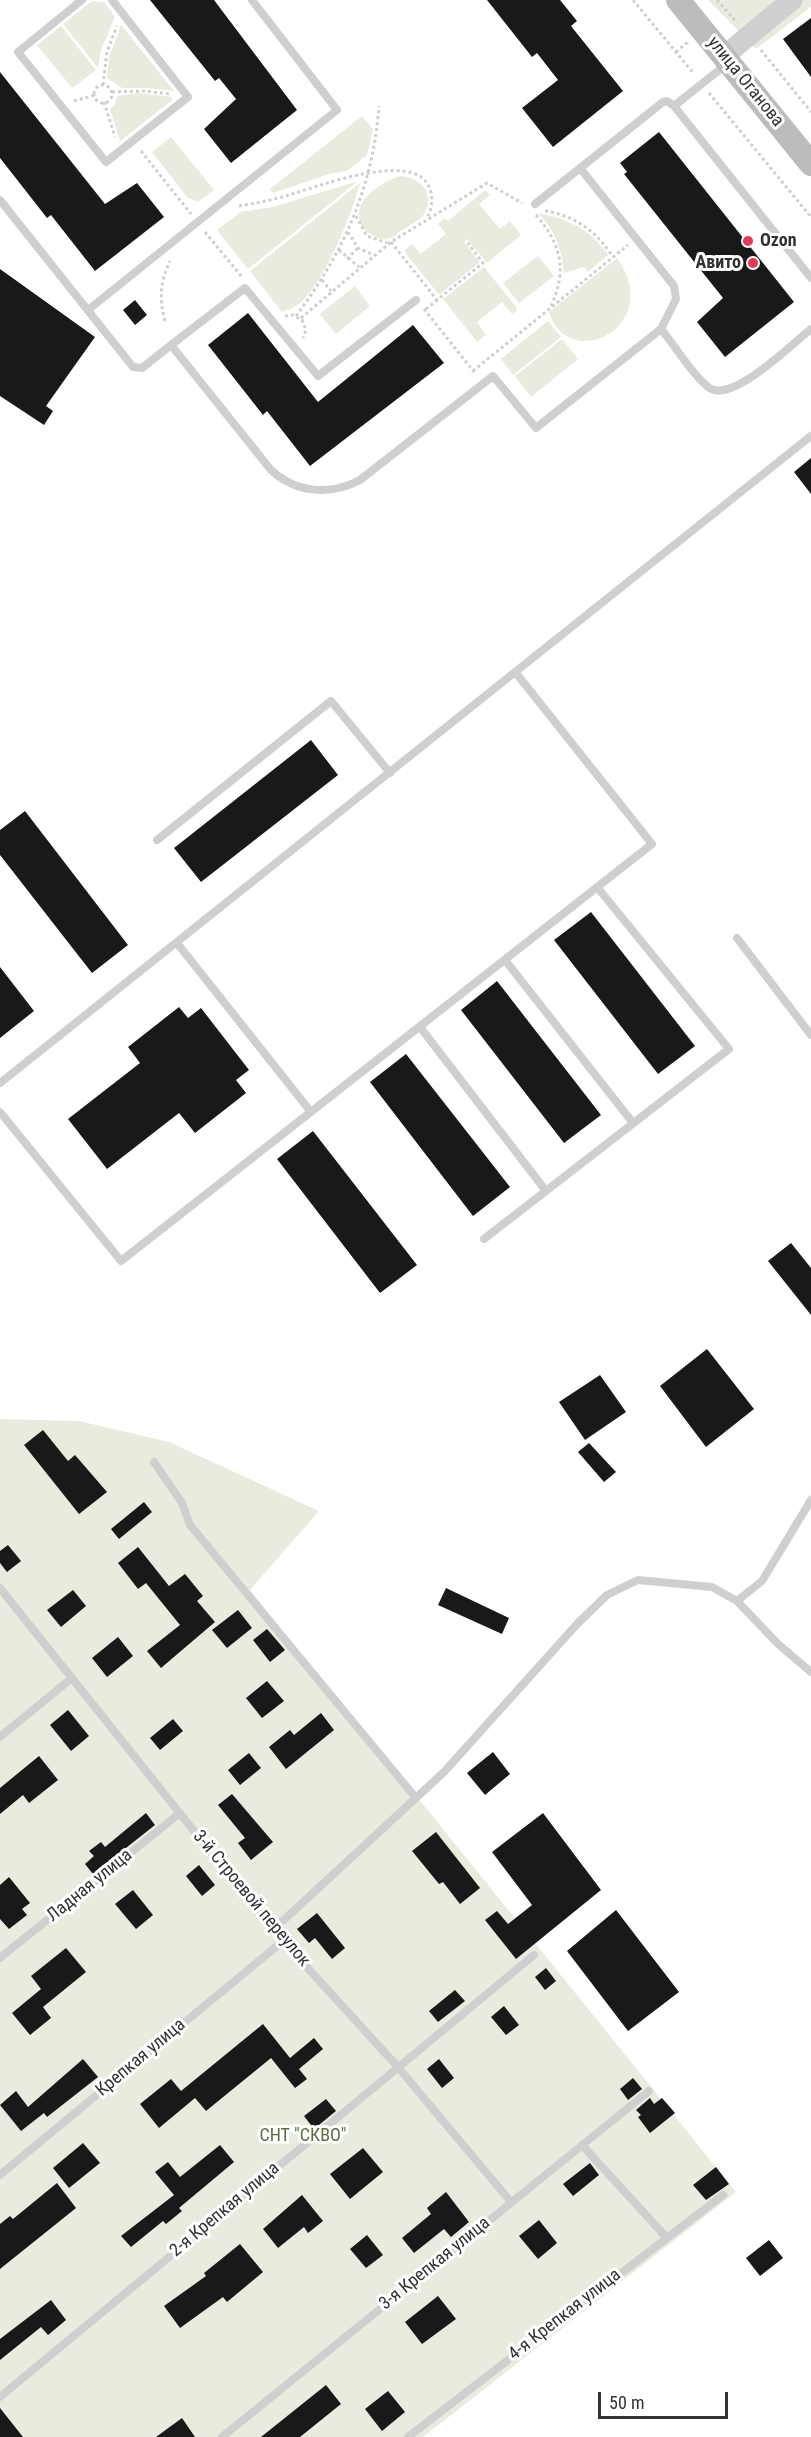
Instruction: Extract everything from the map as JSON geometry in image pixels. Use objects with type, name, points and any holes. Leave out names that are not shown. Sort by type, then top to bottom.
[{"type":"main road","name":"улица Оганова","points":[[678,0],[811,164]]},
{"type":"street","points":[[726,60],[748,34],[792,0]]},
{"type":"lane","points":[[82,0],[18,52],[103,160],[109,161],[188,97],[112,0]]},
{"type":"lane","points":[[88,310],[337,110],[252,0]]},
{"type":"lane","points":[[674,106],[702,84],[726,60]]},
{"type":"lane","points":[[532,206],[667,101],[674,106],[811,278]]},
{"type":"lane","points":[[171,345],[271,470],[295,487],[309,490],[337,489],[360,480],[493,376],[536,429],[661,329],[677,292],[580,168]]},
{"type":"lane","points":[[0,200],[137,369],[245,288],[318,376],[416,300]]},
{"type":"lane","points":[[661,329],[708,387],[719,391],[740,386],[811,330]]},
{"type":"lane","points":[[0,1083],[811,436]]},
{"type":"lane","points":[[0,1112],[121,1261],[652,844],[516,673]]},
{"type":"lane","points":[[157,840],[331,701],[390,773]]},
{"type":"lane","points":[[484,1239],[729,1049],[597,887]]},
{"type":"lane","points":[[737,938],[811,1035]]},
{"type":"lane","points":[[177,943],[311,1112]]},
{"type":"lane","points":[[505,960],[633,1123]]},
{"type":"lane","points":[[420,1027],[546,1191]]},
{"type":"lane","points":[[154,1462],[182,1503],[190,1525],[416,1798]]},
{"type":"lane","points":[[737,1601],[762,1581],[811,1500]]},
{"type":"lane","points":[[273,1930],[444,1772],[578,1623],[607,1595],[638,1580],[712,1587],[737,1601],[778,1644],[811,1672]]},
{"type":"lane","name":"3-й Строевой переулок","points":[[0,1588],[273,1930],[397,2067],[511,2202]]},
{"type":"lane","points":[[0,1737],[72,1678]]},
{"type":"lane","name":"Ладная улица","points":[[0,1958],[180,1813]]},
{"type":"lane","name":"Крепкая улица","points":[[0,2175],[283,1941]]},
{"type":"lane","name":"2-я Крепкая улица","points":[[0,2397],[534,1955]]},
{"type":"lane","name":"3-я Крепкая улица","points":[[222,2437],[649,2091]]},
{"type":"lane","points":[[582,2145],[666,2237]]},
{"type":"lane","name":"4-я Крепкая улица","points":[[408,2437],[723,2195]]},
{"type":"path","points":[[633,0],[811,217]]},
{"type":"path","points":[[717,0],[748,34],[811,112]]},
{"type":"path","points":[[103,85],[107,52],[119,23]]},
{"type":"path","points":[[103,85],[109,87],[112,92],[110,100],[104,102],[97,100],[95,95],[97,88],[103,85]]},
{"type":"path","points":[[112,92],[163,92],[174,95],[173,101]]},
{"type":"path","points":[[61,107],[95,95]]},
{"type":"path","points":[[104,102],[121,151]]},
{"type":"path","points":[[296,316],[322,280],[356,214],[370,173],[379,106]]},
{"type":"path","points":[[141,151],[192,215]]},
{"type":"path","points":[[237,206],[370,173],[410,171],[421,176],[429,185],[432,208],[428,217]]},
{"type":"path","points":[[301,318],[390,243],[428,217],[487,183],[532,206]]},
{"type":"path","points":[[550,306],[561,277],[560,263],[550,234],[532,210],[560,213],[576,220],[591,230],[613,257]]},
{"type":"path","points":[[356,214],[367,236],[390,243],[437,300]]},
{"type":"path","points":[[205,232],[244,280],[245,288]]},
{"type":"path","points":[[348,232],[358,248],[374,255]]},
{"type":"path","points":[[473,371],[636,238]]},
{"type":"path","points":[[425,310],[483,263],[468,243]]},
{"type":"path","points":[[347,259],[358,248]]},
{"type":"path","points":[[339,250],[359,267]]},
{"type":"path","points":[[165,321],[160,305],[160,290],[171,259]]},
{"type":"path","points":[[322,280],[331,291]]},
{"type":"path","points":[[416,300],[482,383]]},
{"type":"green space","points":[[708,0],[811,0],[811,7],[756,49]]},
{"type":"green space","points":[[92,1],[104,2],[115,17],[101,50],[98,68],[63,24]]},
{"type":"green space","points":[[121,25],[174,91],[122,88],[107,78],[109,57]]},
{"type":"green space","points":[[61,26],[96,70],[72,88],[37,45]]},
{"type":"green space","points":[[138,93],[172,97],[171,101],[120,141],[110,109],[115,104],[117,96]]},
{"type":"green space","points":[[362,116],[373,129],[367,155],[347,171],[329,174],[273,193],[270,189]]},
{"type":"green space","points":[[171,137],[214,190],[198,202],[187,197],[152,152]]},
{"type":"green space","points":[[401,176],[420,183],[429,200],[428,207],[420,219],[393,237],[379,238],[363,227],[359,218],[360,209],[369,194]]},
{"type":"green space","points":[[358,181],[248,269],[217,230],[241,212],[273,207]]},
{"type":"green space","points":[[360,183],[344,230],[318,281],[299,304],[282,312],[250,271]]},
{"type":"green space","points":[[485,190],[490,195],[479,204],[500,229],[510,221],[521,235],[487,263],[467,239],[464,242],[480,262],[439,295],[404,251],[412,244],[421,254],[446,234],[438,224],[445,218],[448,221]]},
{"type":"green space","points":[[538,213],[578,226],[594,238],[608,255],[588,272],[584,267],[564,273],[557,240]]},
{"type":"green space","points":[[538,256],[554,276],[519,303],[503,283]]},
{"type":"green space","points":[[617,258],[629,283],[630,304],[622,322],[608,334],[592,340],[575,339],[559,330],[549,312]]},
{"type":"green space","points":[[484,267],[518,309],[512,314],[502,302],[477,322],[486,335],[477,342],[443,299]]},
{"type":"green space","points":[[355,286],[370,306],[336,334],[320,314]]},
{"type":"green space","points":[[548,321],[561,337],[513,375],[501,359]]},
{"type":"green space","points":[[562,339],[578,359],[531,397],[515,376]]},
{"type":"green space","name":"СНТ \"СКВО\"","points":[[0,1419],[79,1421],[169,1442],[319,1511],[250,1590],[736,2192],[423,2437],[0,2437]]},
{"type":"building","points":[[150,0],[214,0],[297,110],[231,163],[204,129],[236,99],[219,78],[215,81]]},
{"type":"building","points":[[487,0],[560,0],[577,21],[571,26],[623,91],[553,147],[522,108],[558,80],[537,53],[532,57]]},
{"type":"building","points":[[811,18],[811,77],[783,39]]},
{"type":"building","points":[[0,72],[105,204],[137,183],[164,217],[95,271],[51,215],[47,218],[0,158]]},
{"type":"building","points":[[659,132],[794,302],[725,357],[697,322],[723,298],[624,174],[627,172],[620,163]]},
{"type":"building","points":[[0,269],[95,337],[46,406],[53,411],[44,425],[0,396]]},
{"type":"building","points":[[135,300],[147,315],[135,325],[123,310]]},
{"type":"building","points":[[248,313],[318,402],[413,325],[444,363],[310,466],[267,411],[263,415],[208,345]]},
{"type":"building","points":[[811,458],[811,494],[794,472]]},
{"type":"building","points":[[311,740],[338,775],[201,882],[174,848]]},
{"type":"building","points":[[25,811],[128,945],[92,973],[0,855],[0,830]]},
{"type":"building","points":[[591,912],[695,1046],[658,1074],[554,940]]},
{"type":"building","points":[[0,967],[34,1011],[0,1038]]},
{"type":"building","points":[[497,981],[601,1115],[564,1143],[461,1010]]},
{"type":"building","points":[[179,1007],[188,1018],[201,1008],[249,1070],[236,1080],[246,1093],[195,1133],[179,1113],[107,1169],[68,1119],[140,1063],[128,1047]]},
{"type":"building","points":[[406,1054],[510,1187],[473,1216],[370,1082]]},
{"type":"building","points":[[313,1131],[417,1265],[380,1293],[277,1159]]},
{"type":"building","points":[[791,1243],[811,1268],[811,1315],[768,1261]]},
{"type":"building","points":[[707,1349],[754,1409],[706,1447],[660,1386]]},
{"type":"building","points":[[600,1375],[626,1412],[585,1440],[559,1402]]},
{"type":"building","points":[[43,1430],[68,1461],[75,1455],[107,1492],[79,1514],[24,1445]]},
{"type":"building","points":[[589,1443],[616,1472],[604,1482],[578,1452]]},
{"type":"building","points":[[144,1502],[152,1512],[119,1539],[111,1529]]},
{"type":"building","points":[[8,1545],[21,1561],[7,1572],[0,1563],[0,1551]]},
{"type":"building","points":[[138,1547],[169,1586],[185,1574],[203,1596],[197,1601],[215,1622],[161,1668],[147,1651],[180,1625],[146,1583],[138,1589],[118,1563]]},
{"type":"building","points":[[446,1588],[509,1618],[502,1634],[438,1605]]},
{"type":"building","points":[[73,1590],[86,1606],[61,1627],[47,1610]]},
{"type":"building","points":[[238,1610],[252,1628],[227,1648],[212,1630]]},
{"type":"building","points":[[267,1629],[285,1650],[270,1662],[253,1640]]},
{"type":"building","points":[[118,1637],[133,1656],[107,1677],[92,1658]]},
{"type":"building","points":[[267,1681],[284,1701],[262,1718],[246,1698]]},
{"type":"building","points":[[68,1710],[89,1736],[71,1751],[50,1725]]},
{"type":"building","points":[[321,1713],[334,1730],[286,1769],[269,1747],[290,1730],[294,1735]]},
{"type":"building","points":[[173,1719],[183,1731],[160,1750],[150,1738]]},
{"type":"building","points":[[493,1752],[510,1774],[485,1795],[467,1773]]},
{"type":"building","points":[[249,1753],[261,1768],[240,1785],[228,1770]]},
{"type":"building","points":[[39,1756],[58,1780],[29,1803],[23,1795],[0,1814],[0,1788]]},
{"type":"building","points":[[232,1794],[273,1842],[251,1860],[238,1843],[245,1838],[218,1805]]},
{"type":"building","points":[[146,1813],[155,1825],[93,1874],[85,1864],[94,1856],[89,1851],[101,1842],[105,1847]]},
{"type":"building","points":[[543,1813],[601,1890],[516,1959],[485,1920],[497,1911],[508,1924],[532,1905],[492,1852]]},
{"type":"building","points":[[436,1832],[480,1888],[460,1904],[443,1882],[439,1884],[412,1851]]},
{"type":"building","points":[[199,1865],[215,1885],[202,1896],[186,1876]]},
{"type":"building","points":[[9,1877],[30,1903],[22,1909],[27,1915],[9,1929],[0,1919],[0,1885]]},
{"type":"building","points":[[133,1890],[153,1915],[136,1929],[115,1904]]},
{"type":"building","points":[[616,1910],[679,1992],[628,2031],[567,1951]]},
{"type":"building","points":[[317,1913],[345,1948],[332,1959],[315,1938],[309,1943],[297,1929]]},
{"type":"building","points":[[66,1948],[86,1972],[43,2007],[51,2018],[30,2035],[12,2013],[41,1989],[31,1976]]},
{"type":"building","points":[[546,1968],[556,1981],[545,1990],[535,1977]]},
{"type":"building","points":[[455,1990],[465,2001],[438,2022],[429,2011]]},
{"type":"building","points":[[504,2006],[519,2025],[506,2035],[491,2017]]},
{"type":"building","points":[[263,2024],[290,2058],[314,2038],[323,2049],[299,2069],[307,2079],[295,2088],[271,2058],[206,2111],[195,2098],[159,2128],[140,2104],[171,2079],[181,2091]]},
{"type":"building","points":[[83,2059],[98,2077],[47,2117],[44,2113],[21,2131],[0,2105],[16,2091],[28,2107]]},
{"type":"building","points":[[439,2059],[454,2078],[442,2088],[427,2069]]},
{"type":"building","points":[[633,2078],[642,2089],[628,2100],[620,2089]]},
{"type":"building","points":[[650,2098],[654,2104],[662,2098],[675,2113],[650,2133],[638,2117],[641,2115],[636,2110]]},
{"type":"building","points":[[326,2099],[336,2111],[314,2129],[304,2116]]},
{"type":"building","points":[[83,2143],[100,2163],[69,2188],[53,2168]]},
{"type":"building","points":[[220,2145],[234,2162],[179,2208],[182,2211],[166,2224],[163,2221],[131,2247],[121,2236],[174,2195],[155,2172],[168,2162],[180,2177]]},
{"type":"building","points":[[363,2148],[383,2172],[350,2199],[330,2174]]},
{"type":"building","points":[[590,2163],[599,2175],[573,2196],[563,2184]]},
{"type":"building","points":[[716,2167],[729,2184],[706,2200],[693,2185]]},
{"type":"building","points":[[57,2183],[76,2208],[0,2269],[0,2224],[10,2216],[13,2219]]},
{"type":"building","points":[[446,2192],[469,2222],[451,2237],[444,2229],[414,2253],[402,2238],[431,2214],[427,2208]]},
{"type":"building","points":[[302,2195],[323,2221],[308,2233],[304,2227],[278,2248],[263,2229]]},
{"type":"building","points":[[539,2220],[557,2243],[538,2259],[519,2236]]},
{"type":"building","points":[[367,2235],[383,2255],[366,2268],[350,2249]]},
{"type":"building","points":[[769,2240],[783,2258],[760,2276],[746,2258]]},
{"type":"building","points":[[240,2244],[263,2272],[227,2302],[223,2297],[180,2328],[164,2306],[206,2276],[204,2273]]},
{"type":"building","points":[[438,2296],[456,2319],[422,2344],[405,2322]]},
{"type":"building","points":[[51,2300],[66,2320],[48,2335],[41,2327],[0,2360],[0,2339]]},
{"type":"building","points":[[326,2385],[341,2404],[300,2437],[261,2437]]},
{"type":"building","points":[[388,2391],[405,2412],[382,2431],[365,2409]]},
{"type":"building","points":[[0,2408],[23,2437],[0,2437]]},
{"type":"building","points":[[182,2418],[195,2437],[156,2437]]},
{"type":"place","name":"Ozon","points":[[748,241]]},
{"type":"place","name":"Авито","points":[[753,263]]}]
